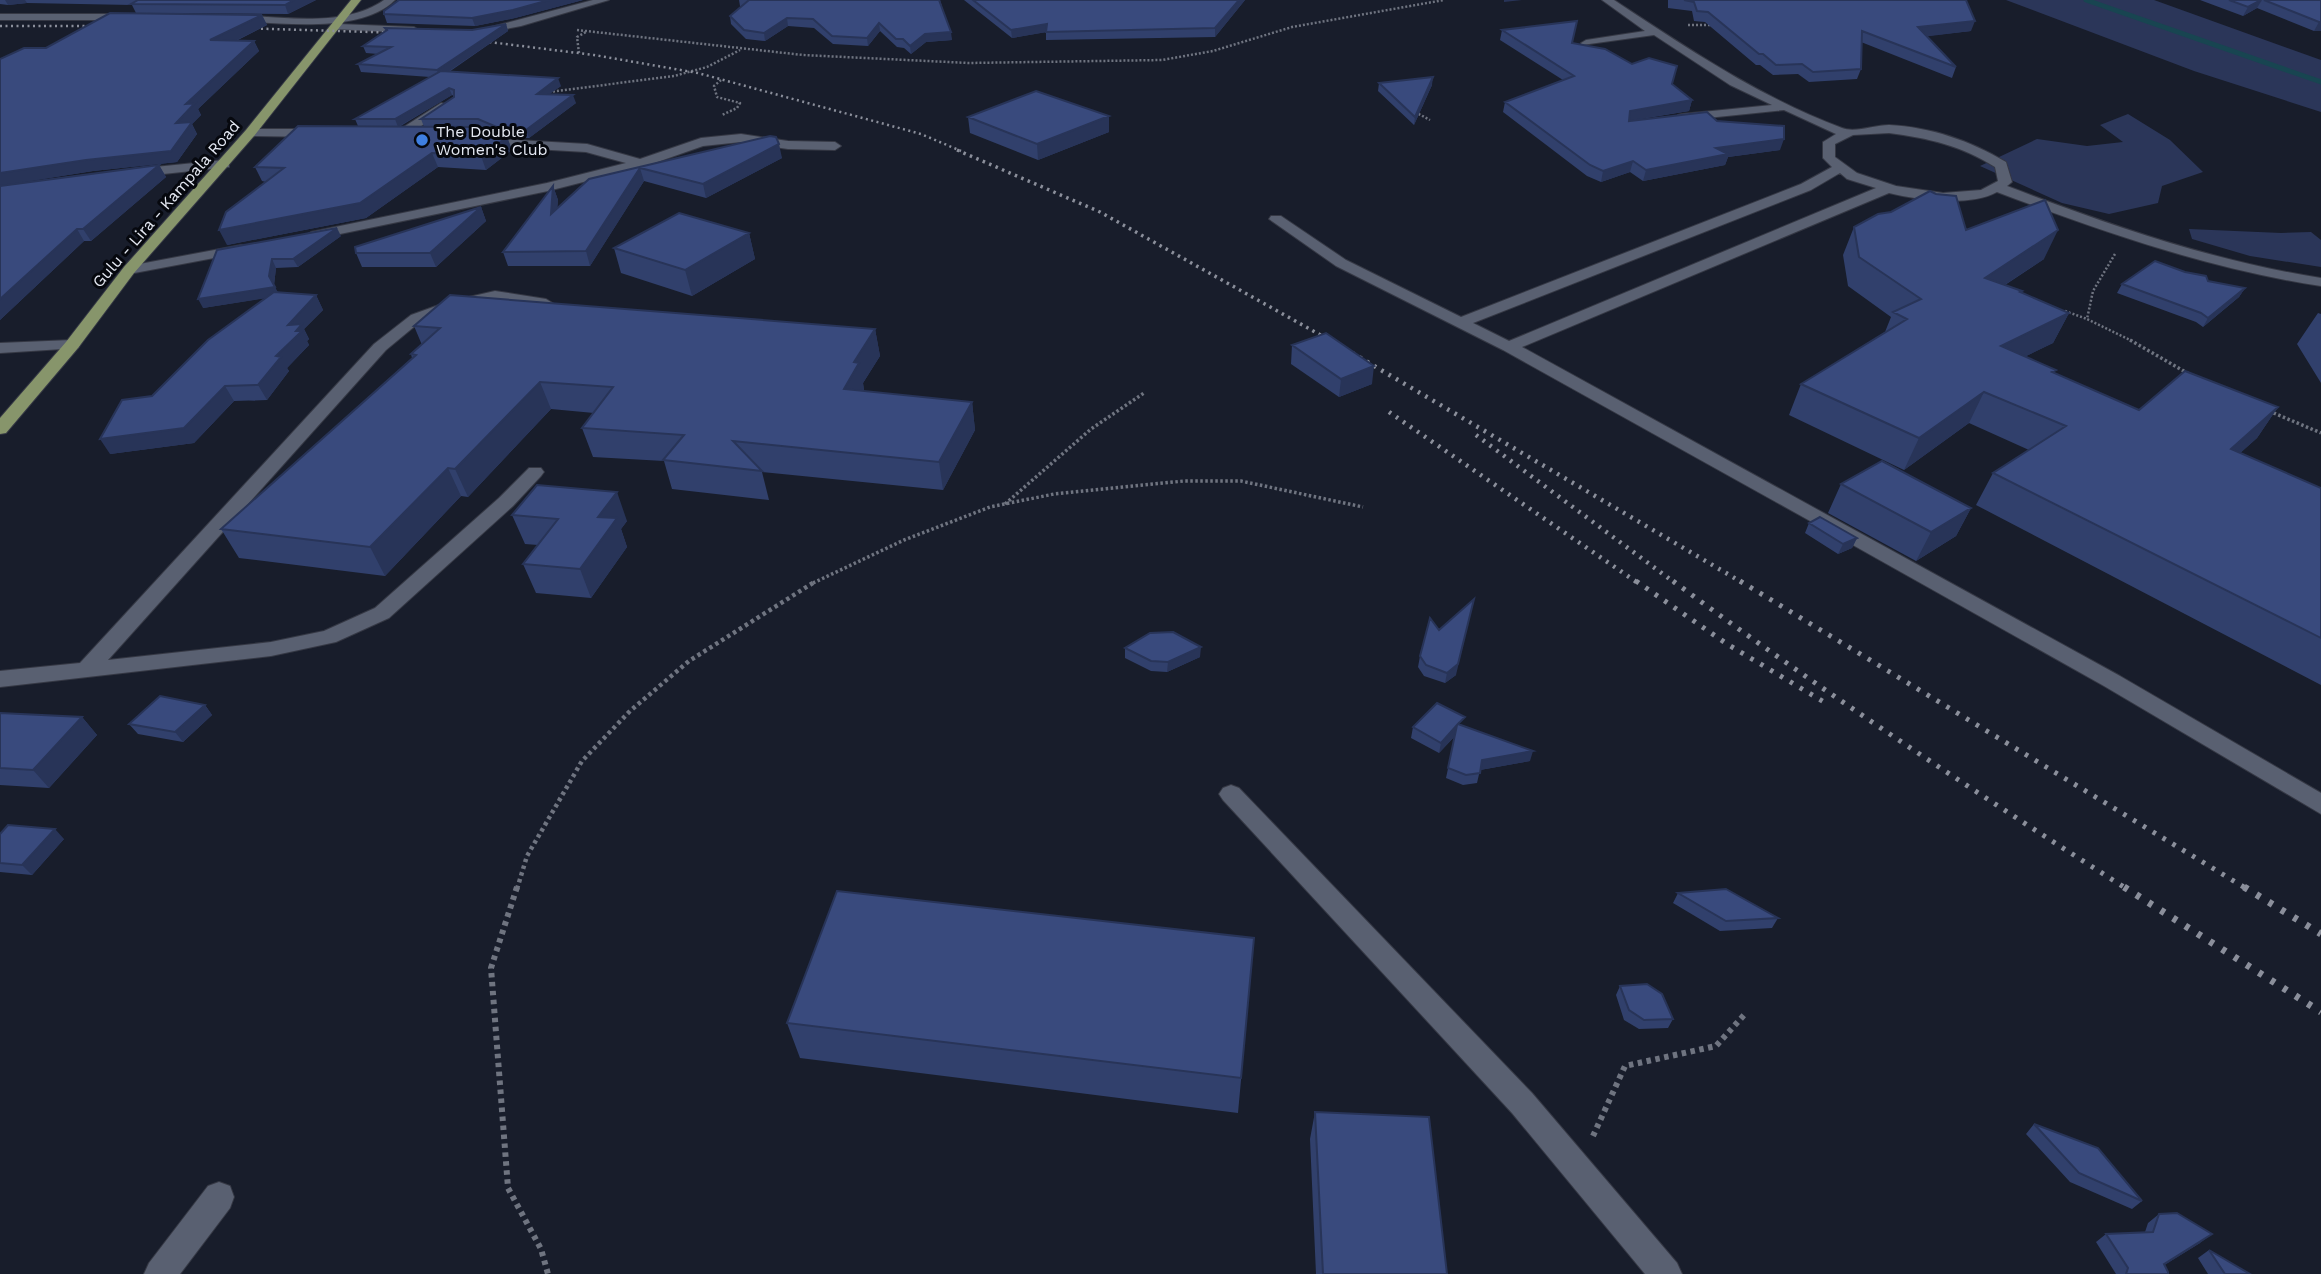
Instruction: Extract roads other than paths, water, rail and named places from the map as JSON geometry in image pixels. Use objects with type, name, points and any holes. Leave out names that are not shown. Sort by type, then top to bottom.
[{"type":"main road","name":"Gulu - Lira - Kampala Road","points":[[0,429],[72,345],[129,270],[250,133],[356,0]]},
{"type":"street","points":[[336,23],[377,10],[390,0]]},
{"type":"street","points":[[466,32],[517,24],[604,0]]},
{"type":"street","points":[[1606,0],[1734,83],[1845,135]]},
{"type":"street","points":[[104,16],[115,7]]},
{"type":"street","points":[[0,17],[148,18]]},
{"type":"street","points":[[220,18],[336,23],[430,31]]},
{"type":"street","points":[[1586,43],[1650,33],[1648,27]]},
{"type":"street","points":[[429,133],[398,133],[451,101]]},
{"type":"street","points":[[1674,119],[1784,107]]},
{"type":"street","points":[[1889,129],[1934,135],[1975,148],[2001,165],[2006,182],[1984,194],[1943,197],[1888,188],[1852,176],[1829,158],[1829,142],[1845,135],[1851,132],[1889,129]]},
{"type":"street","points":[[250,133],[331,132]]},
{"type":"street","points":[[468,134],[481,134],[498,143],[587,148],[641,163]]},
{"type":"street","points":[[303,237],[454,208],[641,163],[691,145],[724,139],[741,138],[812,147],[835,146]]},
{"type":"street","points":[[117,175],[224,164]]},
{"type":"street","points":[[1460,323],[1794,192],[1841,167]]},
{"type":"street","points":[[1996,187],[2133,237],[2211,260],[2321,282]]},
{"type":"street","points":[[1508,347],[1888,188]]},
{"type":"street","points":[[1276,219],[1341,263],[1508,347],[2112,681],[2321,805]]},
{"type":"street","points":[[129,270],[249,248]]},
{"type":"street","points":[[87,669],[380,347],[416,318],[452,305],[495,296],[560,307]]},
{"type":"street","points":[[0,348],[72,345]]},
{"type":"street","points":[[0,679],[271,649],[329,637],[382,613],[506,502],[535,472]]},
{"type":"street","points":[[1231,793],[1522,1103],[1667,1274]]},
{"type":"street","points":[[160,1274],[219,1197]]},
{"type":"waterway","points":[[2086,0],[2321,82]]},
{"type":"railway","points":[[0,26],[106,26]]},
{"type":"railway","points":[[239,28],[404,33]]},
{"type":"railway","points":[[473,40],[594,55],[698,73],[921,134],[961,151]]},
{"type":"railway","points":[[957,150],[1100,212],[1333,342]]},
{"type":"railway","points":[[1330,340],[1743,583]]},
{"type":"railway","points":[[1389,412],[1638,583]]},
{"type":"railway","points":[[1476,435],[1675,583]]},
{"type":"railway","points":[[1636,581],[1727,644],[1829,705]]},
{"type":"railway","points":[[1673,581],[1897,739],[2127,889]]},
{"type":"railway","points":[[1740,581],[2247,889]]},
{"type":"railway","points":[[2124,887],[2321,1012]]},
{"type":"railway","points":[[2244,887],[2321,934]]},
{"type":"place","name":"The Double Women's Club","points":[[422,140]]}]
